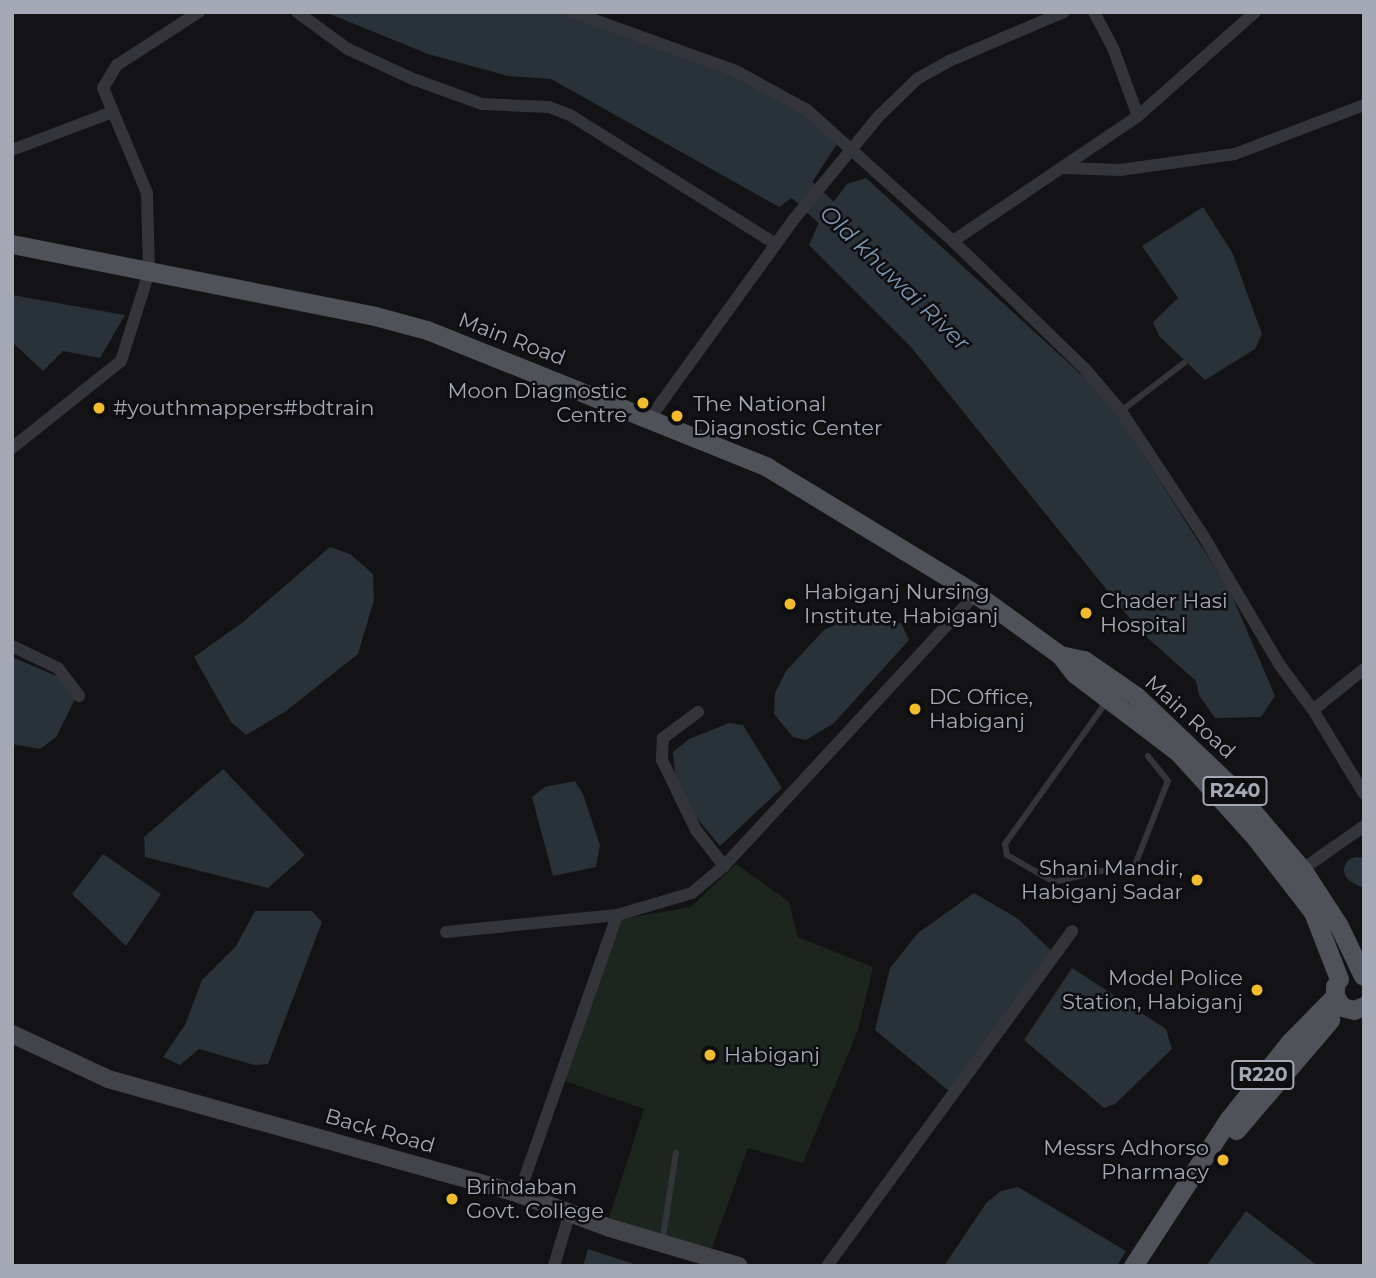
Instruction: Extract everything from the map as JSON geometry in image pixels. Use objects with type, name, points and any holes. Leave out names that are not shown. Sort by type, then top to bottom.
[{"type":"main road","name":"Main Road","points":[[12,244],[427,330],[767,467],[976,594],[1060,655],[1075,674],[1111,697],[1207,780],[1295,874],[1339,926],[1363,976]]},
{"type":"main road","name":"Main Road","points":[[1060,655],[1084,660],[1158,714],[1231,786],[1295,874],[1350,1002]]},
{"type":"main road","name":"R240","points":[[1350,1002],[1351,973],[1363,976]]},
{"type":"main road","name":"R220","points":[[1133,1266],[1228,1119],[1289,1043],[1350,1002]]},
{"type":"street","points":[[12,447],[121,361],[149,272],[147,193],[110,113],[103,88],[107,75],[199,12]]},
{"type":"street","points":[[297,12],[348,49],[413,79],[482,104],[549,107],[570,115],[776,244]]},
{"type":"street","points":[[572,12],[736,71],[792,99],[953,241],[1121,411],[1204,537],[1279,664],[1313,710],[1364,794]]},
{"type":"street","points":[[650,418],[834,168],[916,79],[949,61],[1064,12]]},
{"type":"street","points":[[1094,12],[1114,48],[1138,116]]},
{"type":"street","points":[[953,241],[1138,116],[1255,12]]},
{"type":"street","points":[[1063,168],[1120,170],[1235,153],[1364,105]]},
{"type":"street","points":[[12,150],[110,113]]},
{"type":"street","points":[[446,932],[617,915],[692,894],[724,866],[976,594]]},
{"type":"street","points":[[12,646],[58,668],[79,696]]},
{"type":"street","points":[[1313,710],[1364,669]]},
{"type":"street","points":[[698,712],[663,738],[662,761],[696,830],[724,866]]},
{"type":"street","points":[[1295,874],[1364,825]]},
{"type":"street","points":[[519,1194],[617,915]]},
{"type":"street","points":[[827,1266],[946,1098],[1072,932]]},
{"type":"street","name":"Back Road","points":[[12,1034],[108,1079],[519,1194],[661,1245],[739,1266]]},
{"type":"street","points":[[554,1266],[570,1212]]},
{"type":"lane","points":[[1121,411],[1184,363]]},
{"type":"lane","points":[[1111,697],[1004,845],[1007,855],[1054,882],[1101,871],[1126,871],[1135,865],[1168,781],[1148,755]]},
{"type":"lane","points":[[661,1245],[676,1153]]},
{"type":"shaded area","name":"Habiganj","points":[[736,864],[789,902],[798,937],[873,967],[858,1030],[803,1163],[748,1148],[712,1248],[607,1224],[644,1109],[565,1081],[614,920],[691,907]]},
{"type":"water","points":[[325,12],[566,12],[718,65],[817,118],[837,144],[811,184],[779,207],[551,79],[508,76],[428,54]]},
{"type":"water","points":[[866,178],[1106,397],[1230,591],[1275,696],[1261,717],[1215,718],[1199,695],[1196,681],[1140,631],[911,347],[809,245],[820,220],[847,184]]},
{"type":"water","points":[[1203,207],[1232,252],[1262,334],[1255,349],[1205,380],[1159,336],[1153,322],[1178,298],[1142,246]]},
{"type":"water","points":[[12,295],[125,315],[100,358],[63,351],[43,371],[12,342]]},
{"type":"water","points":[[330,547],[350,554],[373,574],[374,600],[358,654],[286,711],[246,735],[231,722],[194,657],[243,622]]},
{"type":"water","points":[[852,617],[887,626],[901,623],[909,640],[834,723],[806,740],[793,737],[774,714],[775,693],[786,671],[824,630]]},
{"type":"water","points":[[12,657],[66,680],[77,695],[56,737],[40,749],[12,744]]},
{"type":"water","points":[[729,723],[743,725],[782,788],[720,846],[690,810],[676,781],[673,752],[689,739]]},
{"type":"water","points":[[223,769],[305,855],[268,888],[145,857],[144,837]]},
{"type":"water","points":[[575,781],[583,794],[600,845],[596,867],[553,876],[532,797],[545,787]]},
{"type":"water","points":[[103,854],[161,894],[126,946],[72,894]]},
{"type":"water","points":[[974,893],[1017,918],[1057,956],[954,1095],[875,1030],[890,968],[918,933]]},
{"type":"water","points":[[255,911],[312,911],[322,922],[268,1064],[254,1065],[199,1049],[180,1065],[163,1057],[185,1025],[202,980],[236,946]]},
{"type":"water","points":[[1072,968],[1166,1029],[1172,1049],[1115,1104],[1104,1108],[1024,1040]]},
{"type":"water","points":[[1018,1187],[1126,1251],[1117,1266],[944,1266],[987,1202],[1001,1191]]},
{"type":"water","points":[[1246,1211],[1318,1266],[1206,1266]]},
{"type":"water","points":[[588,1249],[640,1266],[583,1266]]},
{"type":"waterway","name":"Old khuwai River","points":[[777,166],[851,236]]},
{"type":"waterway","name":"Old khuwai River","points":[[1357,870],[1364,874]]},
{"type":"place","name":"Moon Diagnostic Centre","points":[[643,403]]},
{"type":"place","name":"#youthmappers#bdtrain","points":[[99,408]]},
{"type":"place","name":"The National Diagnostic Center","points":[[677,416]]},
{"type":"place","name":"Habiganj Nursing Institute, Habiganj","points":[[790,604]]},
{"type":"place","name":"Chader Hasi Hospital","points":[[1086,613]]},
{"type":"place","name":"DC Office, Habiganj","points":[[915,709]]},
{"type":"place","name":"Shani Mandir, Habiganj Sadar","points":[[1197,880]]},
{"type":"place","name":"Model Police Station, Habiganj","points":[[1257,990]]},
{"type":"place","name":"Habiganj","points":[[710,1055]]},
{"type":"place","name":"Messrs Adhorso Pharmacy","points":[[1223,1160]]},
{"type":"place","name":"Brindaban Govt. College","points":[[452,1199]]}]
